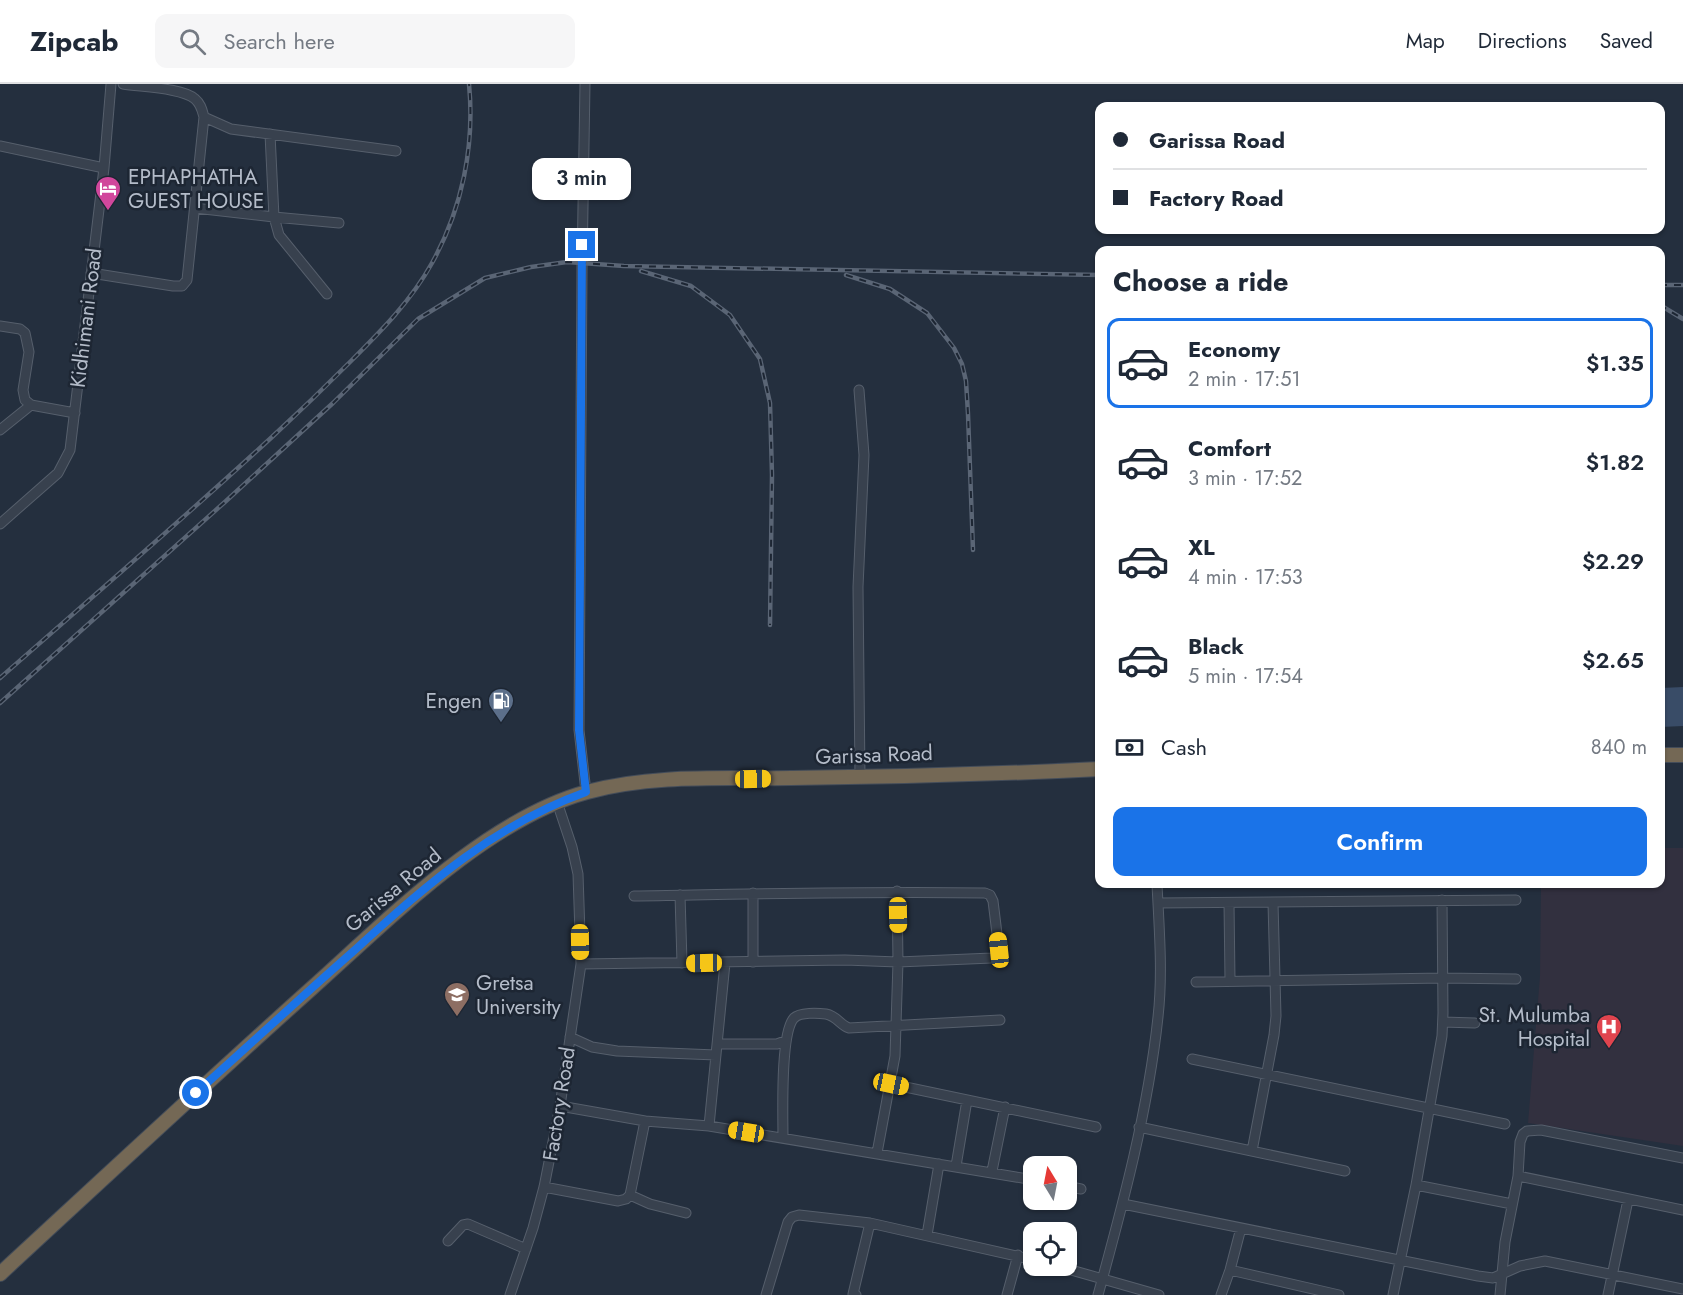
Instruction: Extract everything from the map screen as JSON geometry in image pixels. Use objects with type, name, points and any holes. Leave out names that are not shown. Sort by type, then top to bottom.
[{"type":"highway","points":[[1665,756],[1683,755]]},
{"type":"highway","name":"Garissa Road","points":[[0,1274],[260,1035],[440,875],[497,834],[557,802],[586,792],[624,784],[667,780],[860,777],[1095,769]]},
{"type":"street","name":"Kidhimani Road","points":[[0,524],[58,473],[70,450],[104,168],[111,84]]},
{"type":"street","points":[[91,273],[182,286],[187,280],[204,117],[201,106],[194,97],[171,88],[123,84]]},
{"type":"street","points":[[585,84],[579,730],[586,792]]},
{"type":"street","points":[[204,117],[231,129],[396,151]]},
{"type":"street","points":[[270,134],[274,217],[279,235],[327,294]]},
{"type":"street","points":[[0,146],[104,168]]},
{"type":"street","points":[[195,208],[339,223]]},
{"type":"street","points":[[0,326],[20,329],[25,333],[29,352],[23,390],[25,400],[31,405],[75,413]]},
{"type":"street","points":[[859,390],[864,455],[858,587],[860,777]]},
{"type":"street","points":[[0,430],[31,405]]},
{"type":"street","name":"Factory Road","points":[[510,1295],[544,1187],[560,1106],[581,964],[578,874],[572,847],[557,802]]},
{"type":"street","points":[[1098,1295],[1123,1204],[1150,1071],[1158,1015],[1160,975],[1157,888]]},
{"type":"street","points":[[581,964],[861,960],[898,962],[992,958],[999,950],[993,902],[990,895],[985,893],[897,891],[634,896]]},
{"type":"street","points":[[877,1154],[891,1084],[898,1024],[897,891]]},
{"type":"street","points":[[753,893],[753,962]]},
{"type":"street","points":[[680,895],[682,963]]},
{"type":"street","points":[[1392,1295],[1416,1185],[1443,1022],[1442,900]]},
{"type":"street","points":[[1158,903],[1516,900]]},
{"type":"street","points":[[1229,903],[1230,981]]},
{"type":"street","points":[[1252,1151],[1275,1035],[1273,903]]},
{"type":"street","points":[[709,1126],[725,963]]},
{"type":"street","points":[[1196,982],[1516,979]]},
{"type":"street","points":[[783,1138],[785,1041],[793,1020],[802,1014],[832,1016],[849,1028],[1000,1020]]},
{"type":"street","points":[[1443,1022],[1475,1023]]},
{"type":"street","points":[[570,1037],[592,1047],[616,1051],[716,1055]]},
{"type":"street","points":[[717,1044],[777,1044],[785,1041]]},
{"type":"street","points":[[1192,1059],[1505,1124]]},
{"type":"street","points":[[891,1084],[1096,1127]]},
{"type":"street","points":[[956,1166],[966,1100]]},
{"type":"street","points":[[560,1106],[645,1121],[709,1126],[1023,1178]]},
{"type":"street","points":[[992,1171],[1005,1107]]},
{"type":"street","points":[[544,1187],[618,1201],[626,1199],[630,1195],[645,1121]]},
{"type":"street","points":[[1139,1127],[1345,1171]]},
{"type":"street","points":[[1500,1295],[1505,1242],[1518,1176],[1520,1142],[1523,1134],[1532,1130],[1683,1158]]},
{"type":"street","points":[[927,1235],[939,1164]]},
{"type":"street","points":[[1518,1176],[1683,1210]]},
{"type":"street","points":[[1416,1185],[1512,1204]]},
{"type":"street","points":[[1077,1188],[1081,1189]]},
{"type":"street","points":[[630,1195],[650,1204],[686,1214]]},
{"type":"street","points":[[1608,1295],[1628,1200]]},
{"type":"street","points":[[1123,1204],[1478,1276],[1493,1278],[1520,1266],[1545,1262],[1683,1289]]},
{"type":"street","points":[[766,1295],[783,1235],[792,1217],[799,1215],[870,1223],[1023,1257]]},
{"type":"street","points":[[854,1295],[870,1223]]},
{"type":"street","points":[[447,1241],[463,1225],[468,1224],[526,1249]]},
{"type":"street","points":[[1221,1295],[1241,1228]]},
{"type":"street","points":[[1007,1295],[1018,1255]]},
{"type":"street","points":[[1230,1270],[1303,1291],[1339,1295]]},
{"type":"street","points":[[1077,1272],[1159,1295]]},
{"type":"shaded area","name":"St. Mulumba Hospital","points":[[1665,848],[1683,848],[1683,1146],[1528,1123],[1540,976],[1541,888],[1665,888]]},
{"type":"water","points":[[1683,687],[1683,726],[1665,727],[1665,688]]},
{"type":"railway","points":[[0,678],[272,437],[362,350],[405,303],[432,263],[458,199],[468,154],[469,84]]},
{"type":"railway","points":[[0,703],[333,403],[418,319],[485,278],[531,267],[567,262],[624,266],[1095,275]]},
{"type":"railway","points":[[641,271],[691,286],[730,315],[760,359],[770,403],[772,475],[770,625]]},
{"type":"railway","points":[[846,275],[890,289],[927,313],[954,348],[962,364],[966,381],[968,414],[973,550]]},
{"type":"railway","points":[[1665,285],[1683,285]]},
{"type":"railway","points":[[1665,308],[1683,319]]},
{"type":"place","name":"EPHAPHATHA GUEST HOUSE","points":[[108,212]]},
{"type":"place","name":"Engen","points":[[501,724]]},
{"type":"place","name":"Gretsa University","points":[[457,1018]]},
{"type":"place","name":"St. Mulumba Hospital","points":[[1609,1050]]},
{"type":"route","points":[[196,1093],[365,940],[449,868],[497,834],[530,815],[586,792],[579,730],[582,245]]}]
